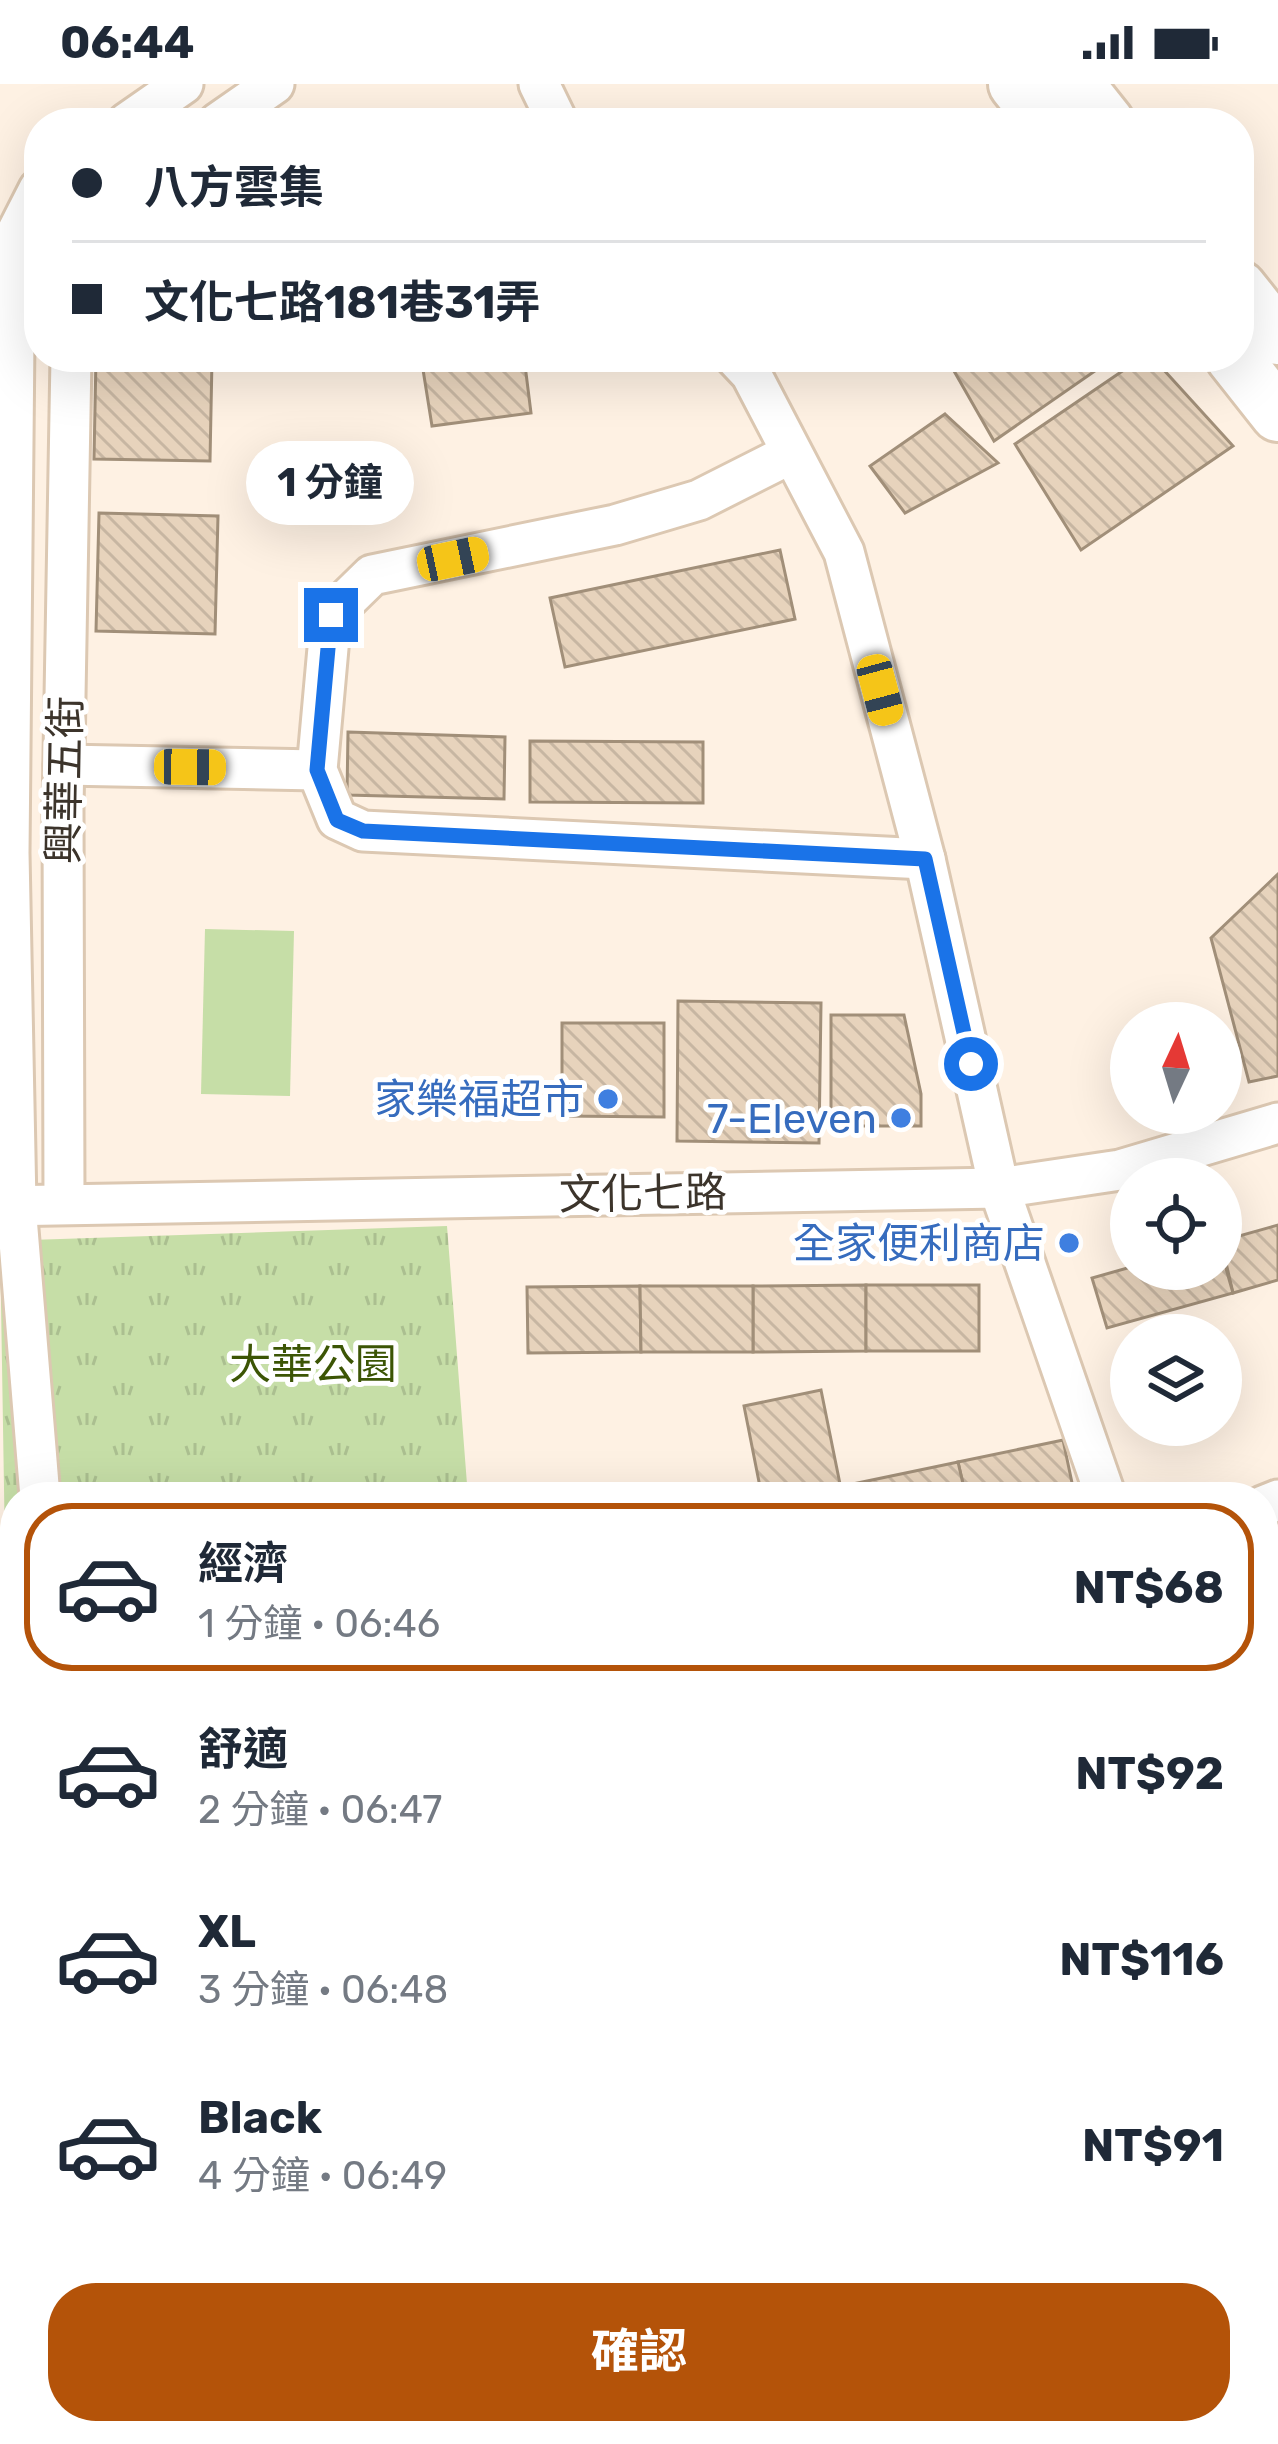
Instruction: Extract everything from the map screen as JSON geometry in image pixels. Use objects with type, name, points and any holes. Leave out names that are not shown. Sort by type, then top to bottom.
[{"type":"street","points":[[149,108],[183,84]]},
{"type":"street","points":[[240,108],[274,84]]},
{"type":"street","points":[[1016,84],[1034,108]]},
{"type":"street","points":[[1076,84],[1095,108]]},
{"type":"street","name":"興華五街","points":[[24,217],[14,236],[4,853],[8,1205],[38,1482]]},
{"type":"street","points":[[1254,307],[1278,337]]},
{"type":"street","name":"興華五街","points":[[64,1202],[63,810],[71,372]]},
{"type":"street","points":[[749,372],[844,552],[925,859],[999,1188],[1101,1482]]},
{"type":"street","points":[[1245,372],[1278,414]]},
{"type":"street","points":[[790,454],[699,500],[615,525],[373,575],[331,615],[317,770],[337,820],[363,831],[925,859]]},
{"type":"street","points":[[64,766],[317,770]]},
{"type":"street","points":[[5,810],[63,810]]},
{"type":"street","points":[[4,853],[63,853]]},
{"type":"street","name":"文化七路","points":[[8,1205],[999,1188],[1120,1170],[1278,1123]]},
{"type":"green space","points":[[205,929],[294,931],[290,1096],[201,1094]]},
{"type":"green space","name":"大華公園","points":[[447,1226],[467,1482],[4,1482],[0,1241]]},
{"type":"building","points":[[96,372],[212,372],[210,461],[94,459]]},
{"type":"building","points":[[423,372],[526,372],[531,413],[432,426]]},
{"type":"building","points":[[955,372],[1093,372],[994,441]]},
{"type":"building","points":[[1121,372],[1166,372],[1233,446],[1081,550],[1015,444]]},
{"type":"building","points":[[945,414],[998,463],[905,513],[870,466]]},
{"type":"building","points":[[99,513],[218,516],[215,634],[96,631]]},
{"type":"building","points":[[780,550],[795,619],[565,667],[550,598]]},
{"type":"building","points":[[348,732],[505,737],[504,799],[347,795]]},
{"type":"building","points":[[530,741],[703,742],[703,803],[530,802]]},
{"type":"building","points":[[1278,874],[1278,1076],[1249,1082],[1242,1055],[1242,1002],[1228,1002],[1211,938]]},
{"type":"building","points":[[678,1001],[821,1003],[819,1143],[677,1141]]},
{"type":"building","points":[[831,1015],[904,1015],[921,1094],[921,1126],[831,1126]]},
{"type":"building","points":[[562,1023],[664,1023],[664,1117],[562,1116]]},
{"type":"building","points":[[1278,1225],[1278,1280],[1233,1293],[1242,1290],[1242,1235]]},
{"type":"building","points":[[1110,1273],[1110,1290],[1233,1293],[1157,1314],[1110,1314],[1107,1328],[1092,1278]]},
{"type":"building","points":[[866,1285],[866,1351],[753,1352],[753,1286]]},
{"type":"building","points":[[866,1285],[979,1285],[979,1351],[866,1351]]},
{"type":"building","points":[[640,1286],[641,1352],[528,1353],[527,1287]]},
{"type":"building","points":[[640,1286],[753,1286],[753,1352],[641,1352]]},
{"type":"building","points":[[821,1390],[840,1482],[759,1482],[744,1406]]},
{"type":"building","points":[[1063,1440],[1072,1482],[963,1482],[958,1462]]},
{"type":"building","points":[[958,1462],[963,1482],[863,1482]]},
{"type":"place","name":"家樂福超市","points":[[608,1099]]},
{"type":"place","name":"7-Eleven","points":[[901,1118]]},
{"type":"place","name":"全家便利商店","points":[[1069,1243]]},
{"type":"route","points":[[331,615],[317,770],[337,820],[363,831],[925,859],[971,1064]]}]
